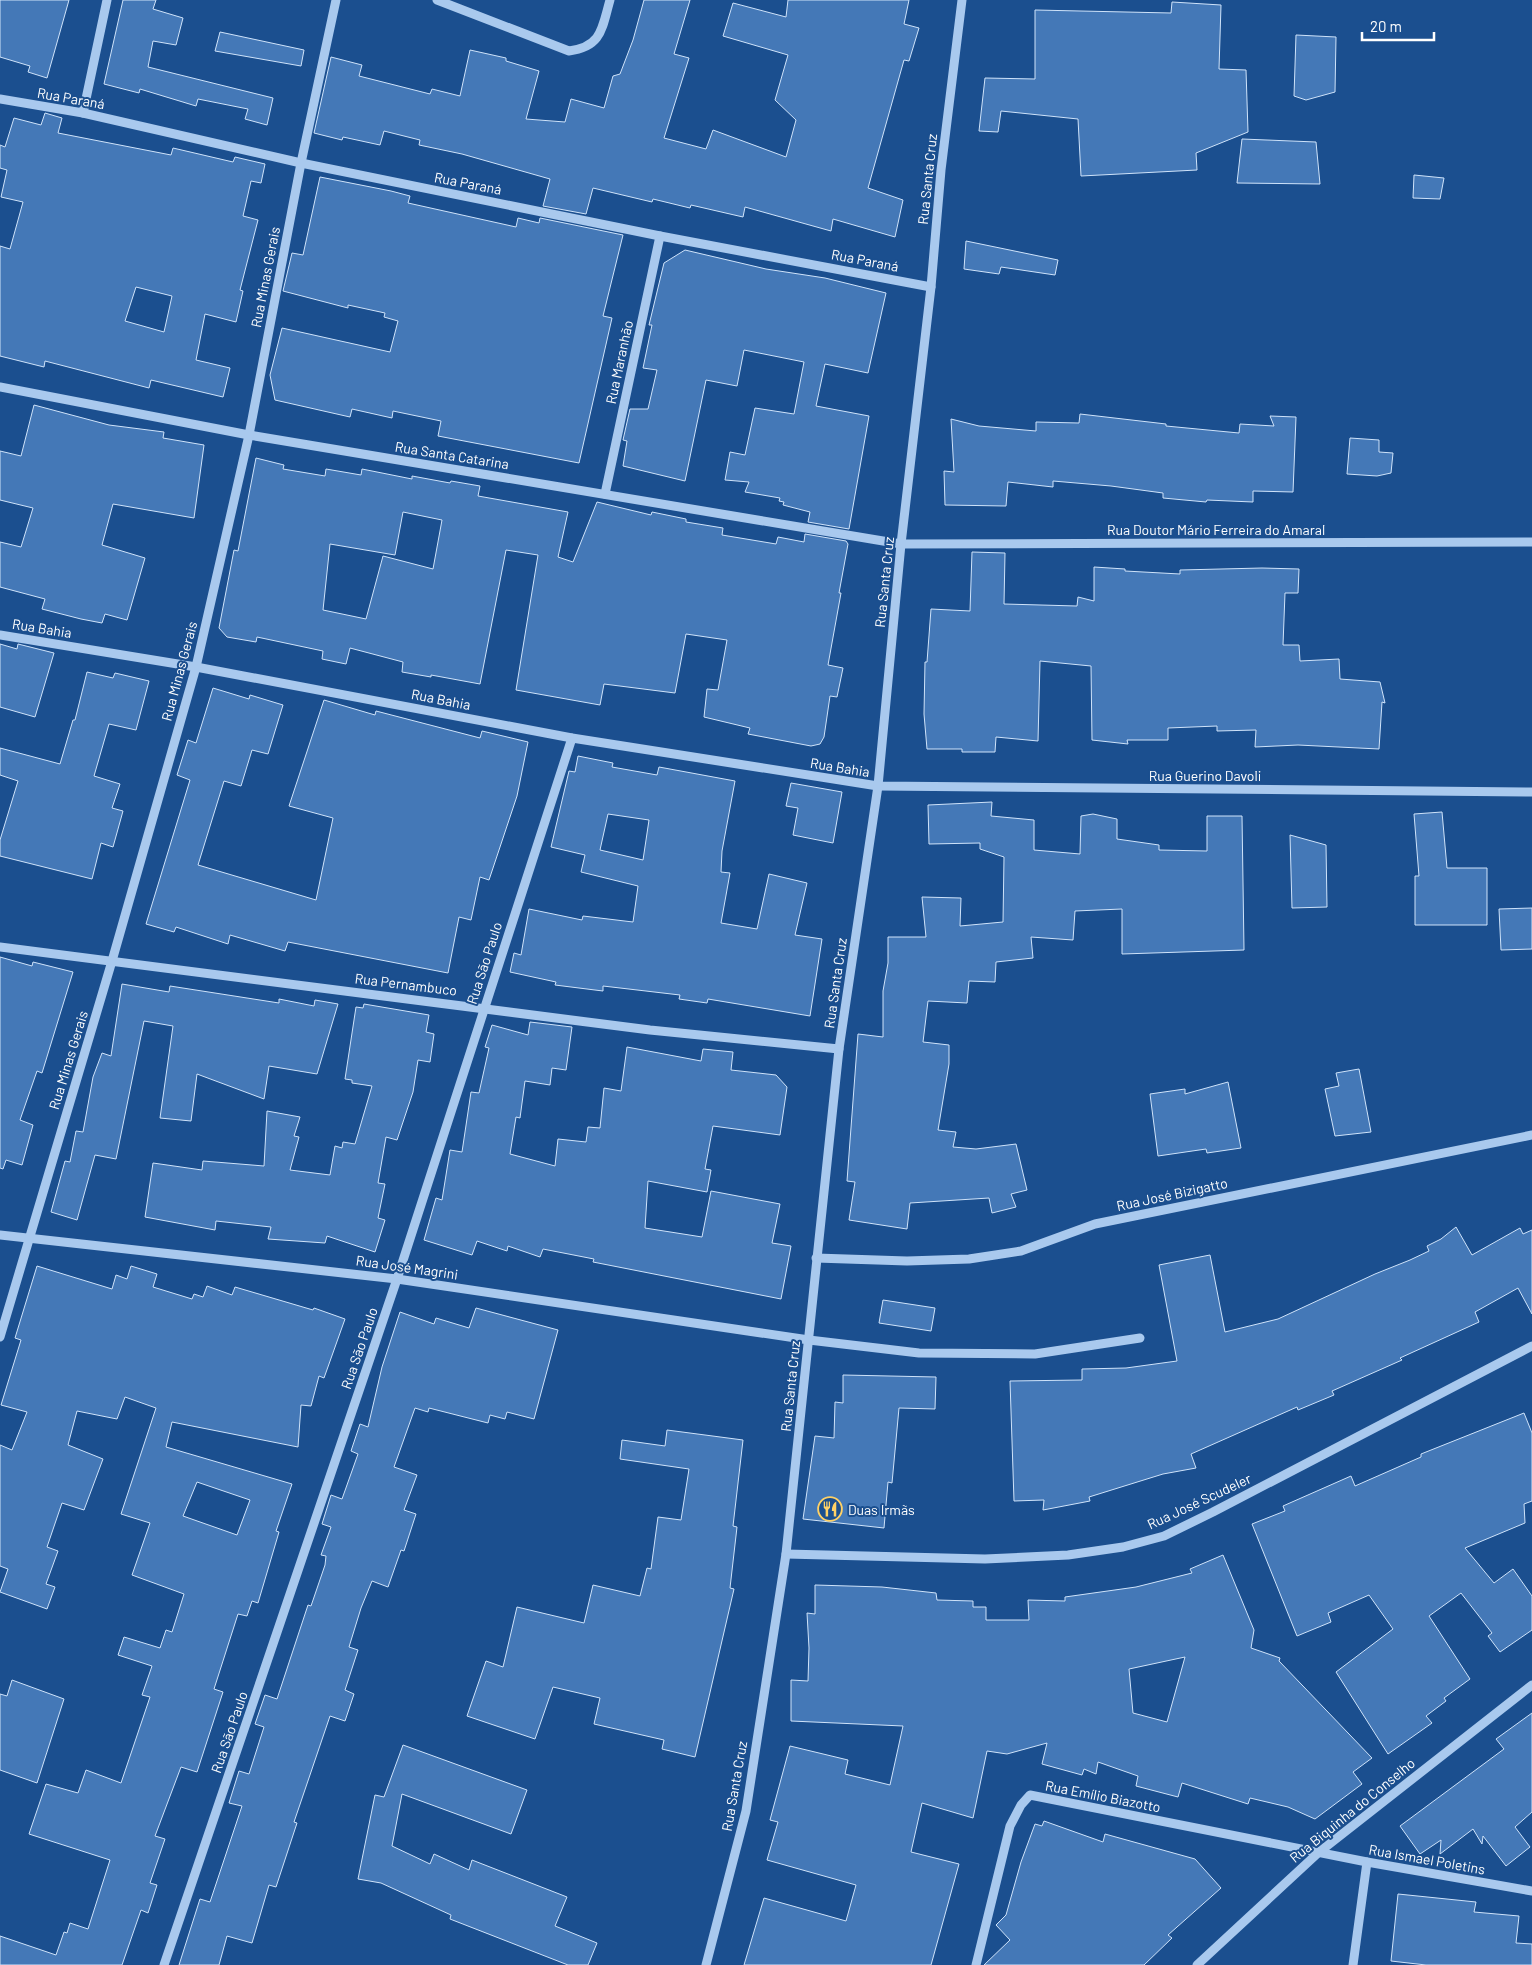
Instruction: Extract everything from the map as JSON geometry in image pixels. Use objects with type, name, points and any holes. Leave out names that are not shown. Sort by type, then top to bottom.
[{"type":"street","points":[[83,113],[107,0]]},
{"type":"street","name":"Rua Minas Gerais","points":[[0,1337],[112,962],[196,667],[249,435],[301,163],[336,0]]},
{"type":"street","points":[[437,0],[551,46],[569,51],[588,47],[601,33],[610,0]]},
{"type":"street","name":"Rua Santa Cruz","points":[[706,1965],[746,1810],[786,1554],[839,1049],[878,786],[901,544],[931,286],[940,170],[962,0]]},
{"type":"street","name":"Rua Paraná","points":[[0,99],[83,113],[301,163],[660,236],[931,286]]},
{"type":"street","name":"Rua Maranhão","points":[[605,494],[660,236]]},
{"type":"street","name":"Rua Santa Catarina","points":[[0,387],[249,435],[901,544]]},
{"type":"street","name":"Rua Doutor Mário Ferreira do Amaral","points":[[901,544],[1532,542]]},
{"type":"street","name":"Rua Bahia","points":[[0,635],[196,667],[572,738],[878,786]]},
{"type":"street","name":"Rua São Paulo","points":[[164,1965],[396,1279],[572,738]]},
{"type":"street","name":"Rua Guerino Davoli","points":[[878,786],[1532,792]]},
{"type":"street","name":"Rua Pernambuco","points":[[0,947],[650,1030],[839,1049]]},
{"type":"street","name":"Rua José Bizigatto","points":[[816,1258],[907,1261],[969,1259],[1021,1251],[1096,1224],[1532,1135]]},
{"type":"street","name":"Rua José Magrini","points":[[0,1235],[396,1279],[809,1340],[920,1354],[1035,1354],[1140,1338]]},
{"type":"street","name":"Rua José Scudeler","points":[[786,1554],[985,1559],[1068,1555],[1140,1543],[1164,1536],[1213,1512],[1532,1346]]},
{"type":"street","name":"Rua Biquinha do Conselho","points":[[1197,1965],[1318,1853],[1532,1685]]},
{"type":"street","name":"Rua Emílio Biazotto","points":[[976,1965],[1010,1826],[1020,1805],[1030,1795],[1318,1853]]},
{"type":"street","name":"Rua Ismael Poletins","points":[[1318,1853],[1532,1891]]},
{"type":"street","points":[[1353,1965],[1367,1862]]},
{"type":"building","points":[[0,0],[69,0],[47,78],[28,72],[30,66],[0,57]]},
{"type":"building","points":[[123,0],[156,0],[153,9],[183,18],[176,45],[153,41],[148,67],[273,98],[267,125],[245,119],[248,109],[198,99],[196,106],[140,89],[139,93],[104,84]]},
{"type":"building","points":[[644,0],[690,0],[674,54],[689,58],[664,138],[706,149],[713,130],[786,157],[796,120],[775,100],[788,55],[723,36],[733,3],[786,17],[788,0],[909,0],[904,24],[919,28],[909,61],[904,60],[868,188],[903,200],[895,237],[833,219],[831,231],[745,207],[743,217],[691,205],[690,208],[653,199],[652,202],[593,188],[586,214],[543,206],[550,179],[462,154],[419,145],[420,140],[384,131],[380,145],[343,137],[342,140],[314,133],[331,57],[362,65],[359,76],[430,94],[432,89],[460,96],[470,50],[506,58],[506,61],[539,71],[526,119],[565,122],[571,99],[604,108],[613,76],[620,74],[633,40]]},
{"type":"building","points":[[1172,2],[1221,5],[1219,69],[1246,70],[1248,132],[1196,153],[1197,170],[1081,176],[1078,119],[1001,111],[998,132],[979,131],[985,78],[1035,79],[1035,10],[1171,13]]},
{"type":"building","points":[[220,32],[304,50],[301,66],[215,51]]},
{"type":"building","points":[[1296,35],[1336,37],[1335,92],[1306,100],[1294,96]]},
{"type":"building","points":[[45,113],[62,118],[58,133],[171,155],[173,148],[233,162],[235,157],[265,164],[261,183],[251,181],[243,216],[258,220],[240,290],[243,291],[236,322],[205,314],[196,360],[230,368],[223,397],[151,380],[149,388],[45,361],[44,367],[0,356],[0,246],[10,249],[23,202],[1,197],[7,170],[0,168],[0,145],[5,147],[14,118],[41,125]],"holes":[[[136,287],[172,296],[164,332],[125,321]]]},
{"type":"building","points":[[1242,139],[1316,142],[1320,184],[1237,183]]},
{"type":"building","points":[[1414,175],[1444,178],[1440,199],[1413,198]]},
{"type":"building","points":[[320,177],[391,191],[410,196],[408,203],[516,227],[518,218],[539,223],[540,218],[623,235],[603,316],[612,318],[579,463],[438,436],[441,421],[393,411],[392,418],[352,409],[350,417],[275,400],[270,375],[282,328],[390,352],[398,321],[384,317],[385,313],[348,305],[348,308],[283,291],[292,253],[303,255]]},
{"type":"building","points":[[966,241],[1058,260],[1055,275],[1001,267],[999,274],[964,269]]},
{"type":"building","points":[[685,250],[766,269],[825,278],[886,293],[868,373],[825,364],[816,406],[869,416],[849,529],[808,522],[810,512],[783,505],[784,502],[779,501],[780,498],[745,492],[749,482],[725,480],[730,452],[745,455],[755,408],[794,414],[804,362],[744,350],[737,386],[706,380],[685,481],[623,466],[627,441],[623,440],[630,409],[648,409],[657,370],[643,368],[652,325],[649,325],[664,263]]},
{"type":"building","points":[[34,405],[109,425],[164,432],[163,438],[204,445],[194,518],[113,504],[102,545],[145,558],[127,620],[105,614],[102,623],[42,609],[45,599],[0,587],[0,542],[21,547],[33,508],[0,500],[0,451],[21,456]]},
{"type":"building","points":[[1080,414],[1166,424],[1166,426],[1239,433],[1240,424],[1274,426],[1270,416],[1296,417],[1293,492],[1253,491],[1253,502],[1207,500],[1206,502],[1163,498],[1163,493],[1111,486],[1053,481],[1053,487],[1008,482],[1006,506],[945,505],[944,471],[954,472],[951,419],[979,426],[1036,431],[1036,422],[1079,423]]},
{"type":"building","points":[[1350,438],[1379,440],[1379,452],[1393,453],[1391,473],[1377,476],[1347,474]]},
{"type":"building","points":[[256,458],[284,465],[283,469],[325,476],[326,469],[361,475],[362,469],[412,479],[412,476],[480,486],[478,496],[568,512],[558,557],[573,562],[597,502],[651,515],[652,512],[686,519],[686,522],[723,528],[722,535],[776,544],[778,537],[804,542],[805,534],[846,541],[848,544],[839,593],[841,593],[828,665],[843,668],[837,697],[830,696],[824,737],[820,744],[811,746],[748,734],[750,728],[704,717],[707,689],[718,690],[727,640],[686,634],[675,693],[604,684],[600,705],[516,690],[538,555],[506,550],[480,684],[402,672],[403,662],[350,648],[346,664],[322,659],[323,651],[257,637],[256,642],[227,637],[219,628],[234,550],[238,551]],"holes":[[[403,512],[442,520],[433,569],[383,556],[366,619],[323,610],[330,544],[395,555]]]},
{"type":"building","points":[[972,552],[1005,553],[1004,604],[1077,606],[1078,597],[1094,601],[1094,567],[1180,574],[1180,570],[1299,569],[1298,593],[1285,593],[1283,645],[1299,645],[1300,661],[1339,659],[1340,679],[1380,682],[1385,703],[1382,702],[1379,749],[1298,745],[1255,747],[1256,730],[1217,731],[1217,726],[1168,728],[1168,740],[1127,740],[1128,744],[1092,740],[1091,666],[1040,661],[1038,741],[996,737],[995,752],[962,752],[962,749],[927,749],[924,714],[925,662],[927,662],[931,609],[970,611]]},
{"type":"building","points":[[0,644],[17,649],[18,644],[54,653],[35,717],[0,707]]},
{"type":"building","points":[[87,672],[113,678],[115,673],[149,681],[136,730],[109,724],[94,776],[120,784],[112,808],[123,811],[113,847],[101,843],[92,879],[0,856],[0,840],[18,781],[0,775],[0,748],[60,764],[73,720],[75,720]]},
{"type":"building","points":[[213,688],[249,699],[250,695],[283,705],[268,754],[252,750],[241,786],[224,781],[198,865],[316,900],[333,818],[289,806],[324,700],[375,715],[376,711],[480,738],[482,731],[528,742],[517,796],[489,880],[480,877],[471,920],[459,917],[448,973],[288,942],[285,951],[230,935],[228,944],[176,927],[174,932],[146,924],[190,780],[177,775],[188,740],[196,743]]},
{"type":"building","points":[[578,756],[613,763],[612,767],[657,775],[659,767],[735,781],[722,851],[721,872],[730,873],[721,923],[757,929],[769,874],[807,883],[795,935],[822,939],[810,1016],[708,999],[707,1003],[679,999],[680,995],[603,986],[603,991],[555,985],[556,982],[510,972],[514,953],[521,955],[529,909],[582,920],[583,916],[633,922],[638,886],[581,872],[585,855],[551,847],[569,771],[575,772]],"holes":[[[608,814],[649,820],[643,860],[600,850]]]},
{"type":"building","points":[[791,783],[842,792],[833,843],[793,835],[798,808],[786,806]]},
{"type":"building","points":[[992,802],[991,816],[1034,820],[1034,850],[1080,854],[1081,816],[1093,814],[1117,819],[1117,839],[1159,845],[1159,850],[1207,851],[1207,816],[1242,816],[1244,950],[1122,954],[1122,909],[1075,911],[1073,940],[1031,937],[1033,958],[996,962],[995,982],[969,981],[967,1003],[928,1001],[923,1042],[949,1045],[949,1064],[938,1130],[956,1132],[953,1147],[976,1149],[1016,1144],[1027,1190],[1011,1194],[1016,1207],[992,1213],[989,1198],[910,1203],[907,1229],[849,1220],[855,1182],[847,1181],[858,1034],[883,1037],[883,991],[888,963],[888,937],[926,937],[922,897],[961,898],[960,926],[1003,922],[1004,857],[980,849],[980,843],[929,844],[928,805]]},
{"type":"building","points":[[1442,812],[1447,868],[1487,868],[1487,925],[1415,925],[1415,876],[1419,876],[1414,814]]},
{"type":"building","points":[[1290,835],[1326,845],[1327,907],[1292,908]]},
{"type":"building","points":[[1532,908],[1532,949],[1501,950],[1499,909]]},
{"type":"building","points":[[0,957],[32,966],[33,962],[73,972],[42,1073],[37,1071],[20,1120],[33,1125],[22,1165],[6,1160],[3,1169],[0,1168]]},
{"type":"building","points":[[122,984],[169,992],[170,986],[279,1003],[279,999],[314,1006],[315,1000],[338,1004],[317,1074],[269,1066],[264,1099],[197,1074],[191,1121],[160,1118],[173,1026],[144,1021],[116,1159],[95,1155],[77,1220],[51,1212],[65,1161],[70,1162],[76,1131],[83,1132],[93,1077],[102,1053],[111,1056]]},
{"type":"building","points":[[364,1004],[429,1015],[426,1032],[434,1034],[430,1062],[418,1060],[413,1092],[397,1140],[386,1137],[378,1183],[385,1184],[378,1218],[385,1220],[375,1252],[327,1236],[325,1243],[268,1239],[271,1227],[216,1221],[215,1230],[145,1217],[153,1163],[202,1170],[203,1161],[264,1166],[267,1111],[300,1117],[294,1136],[299,1137],[290,1170],[330,1175],[335,1146],[342,1148],[343,1142],[355,1144],[372,1086],[352,1083],[352,1080],[345,1079],[356,1007],[363,1008]]},
{"type":"building","points":[[530,1022],[572,1027],[566,1070],[552,1068],[550,1085],[525,1081],[520,1118],[516,1117],[510,1154],[555,1166],[558,1139],[586,1142],[588,1127],[600,1128],[604,1088],[621,1091],[627,1047],[701,1061],[703,1049],[733,1052],[731,1070],[776,1075],[787,1087],[780,1135],[713,1126],[705,1169],[711,1170],[707,1192],[648,1181],[645,1228],[702,1237],[711,1191],[780,1204],[772,1243],[791,1246],[781,1299],[593,1262],[594,1259],[543,1249],[540,1257],[508,1246],[507,1251],[477,1241],[472,1255],[424,1240],[436,1198],[442,1200],[450,1150],[462,1152],[471,1092],[479,1093],[489,1048],[485,1047],[492,1025],[528,1035]]},
{"type":"building","points":[[1359,1069],[1371,1132],[1335,1136],[1325,1089],[1339,1086],[1336,1073]]},
{"type":"building","points":[[1228,1082],[1241,1148],[1207,1153],[1206,1149],[1158,1156],[1150,1094],[1185,1089],[1185,1094]]},
{"type":"building","points":[[1456,1227],[1472,1255],[1520,1228],[1523,1234],[1532,1230],[1532,1314],[1518,1288],[1475,1312],[1479,1322],[1400,1358],[1402,1360],[1332,1391],[1334,1395],[1298,1410],[1297,1407],[1191,1454],[1196,1468],[1163,1474],[1089,1497],[1090,1501],[1043,1510],[1044,1500],[1014,1501],[1010,1381],[1082,1380],[1082,1369],[1126,1368],[1177,1361],[1159,1265],[1210,1255],[1225,1332],[1278,1319],[1375,1274],[1410,1260],[1429,1251],[1427,1246],[1441,1239]]},
{"type":"building","points":[[37,1266],[112,1289],[116,1275],[127,1279],[131,1266],[157,1274],[153,1287],[192,1299],[194,1294],[203,1297],[207,1286],[232,1295],[235,1287],[313,1310],[314,1308],[345,1319],[324,1378],[319,1376],[311,1406],[301,1405],[298,1447],[172,1422],[166,1447],[292,1484],[276,1531],[279,1532],[258,1603],[252,1601],[247,1616],[238,1614],[214,1689],[223,1692],[197,1772],[181,1767],[155,1836],[165,1839],[150,1883],[157,1885],[148,1913],[141,1910],[122,1965],[0,1965],[0,1936],[56,1955],[64,1932],[67,1933],[70,1923],[88,1929],[110,1860],[29,1834],[46,1784],[78,1793],[86,1770],[121,1783],[150,1697],[142,1695],[152,1666],[118,1655],[124,1637],[160,1648],[166,1630],[172,1632],[184,1594],[132,1575],[150,1523],[121,1514],[156,1408],[125,1397],[117,1419],[77,1411],[68,1445],[103,1459],[84,1510],[62,1503],[47,1547],[58,1551],[46,1584],[55,1587],[47,1609],[0,1592],[8,1569],[0,1566],[0,1445],[12,1450],[27,1412],[1,1405],[21,1340],[15,1338]],"holes":[[[197,1482],[250,1500],[237,1535],[183,1516]]]},
{"type":"building","points":[[883,1300],[935,1308],[931,1331],[879,1323]]},
{"type":"building","points":[[476,1308],[558,1330],[534,1419],[507,1412],[505,1419],[490,1415],[488,1423],[429,1408],[428,1412],[415,1408],[394,1467],[417,1475],[404,1510],[416,1514],[404,1551],[401,1550],[388,1587],[372,1581],[361,1608],[349,1647],[358,1650],[345,1690],[354,1694],[345,1721],[330,1716],[294,1822],[297,1823],[276,1887],[269,1885],[252,1943],[227,1936],[219,1965],[179,1965],[200,1899],[210,1902],[242,1806],[229,1803],[239,1771],[249,1774],[264,1727],[255,1724],[265,1695],[277,1699],[308,1605],[311,1606],[325,1565],[326,1556],[321,1555],[331,1527],[322,1524],[331,1495],[342,1499],[358,1454],[351,1451],[360,1424],[368,1427],[382,1367],[400,1312],[434,1324],[436,1318],[469,1328]]},
{"type":"building","points":[[843,1375],[936,1377],[935,1409],[899,1408],[892,1483],[888,1482],[884,1528],[803,1519],[815,1436],[834,1438],[835,1402],[843,1403]]},
{"type":"building","points":[[1524,1413],[1532,1433],[1532,1501],[1524,1504],[1525,1523],[1465,1548],[1494,1583],[1513,1569],[1532,1596],[1532,1630],[1500,1652],[1488,1636],[1492,1633],[1461,1593],[1429,1616],[1470,1679],[1444,1698],[1446,1701],[1426,1716],[1432,1723],[1388,1754],[1336,1672],[1393,1629],[1369,1595],[1328,1613],[1331,1622],[1297,1636],[1252,1524],[1285,1511],[1283,1506],[1351,1476],[1355,1486],[1421,1457],[1421,1454]]},
{"type":"building","points":[[667,1430],[743,1440],[733,1526],[737,1527],[730,1588],[734,1589],[695,1757],[662,1749],[664,1740],[594,1724],[600,1698],[553,1687],[535,1739],[467,1716],[486,1661],[503,1667],[517,1607],[584,1623],[593,1585],[640,1596],[647,1568],[651,1569],[658,1517],[681,1520],[689,1469],[620,1459],[622,1440],[665,1446]]},
{"type":"building","points":[[1223,1555],[1254,1630],[1251,1648],[1280,1658],[1279,1661],[1372,1758],[1353,1772],[1362,1784],[1315,1819],[1288,1807],[1250,1798],[1248,1804],[1182,1783],[1178,1797],[1136,1786],[1138,1776],[1098,1762],[1096,1774],[1084,1769],[1082,1775],[1042,1764],[1047,1743],[1007,1754],[987,1751],[973,1818],[922,1803],[911,1852],[959,1864],[931,1965],[744,1965],[764,1898],[846,1921],[856,1885],[767,1860],[778,1822],[770,1820],[790,1746],[848,1760],[845,1774],[890,1785],[903,1726],[791,1721],[791,1680],[808,1681],[807,1613],[815,1614],[815,1585],[882,1587],[936,1593],[937,1600],[973,1601],[973,1607],[986,1607],[986,1620],[1029,1620],[1028,1600],[1065,1601],[1065,1597],[1136,1587],[1192,1573],[1190,1569]],"holes":[[[1185,1657],[1167,1722],[1133,1713],[1129,1669]]]},
{"type":"building","points":[[12,1680],[64,1699],[37,1783],[0,1770],[0,1694],[7,1696]]},
{"type":"building","points":[[1532,1713],[1532,1812],[1515,1827],[1530,1847],[1506,1866],[1483,1836],[1482,1844],[1473,1829],[1440,1854],[1441,1840],[1420,1854],[1400,1826],[1504,1749],[1496,1739]]},
{"type":"building","points":[[403,1745],[527,1790],[511,1834],[402,1794],[392,1846],[430,1864],[434,1854],[469,1870],[472,1860],[567,1897],[555,1926],[597,1943],[588,1965],[568,1965],[450,1919],[451,1915],[381,1883],[358,1879],[375,1795],[384,1797]]},
{"type":"building","points":[[1044,1821],[1103,1842],[1105,1834],[1195,1859],[1221,1888],[1168,1935],[1172,1938],[1144,1965],[984,1965],[1010,1940],[996,1925],[1006,1915],[1021,1862],[1035,1824],[1042,1826]]},
{"type":"building","points":[[1398,1894],[1476,1902],[1474,1912],[1519,1916],[1516,1943],[1532,1944],[1532,1965],[1426,1965],[1391,1961]]},
{"type":"place","name":"Duas Irmãs","points":[[830,1509]]}]
